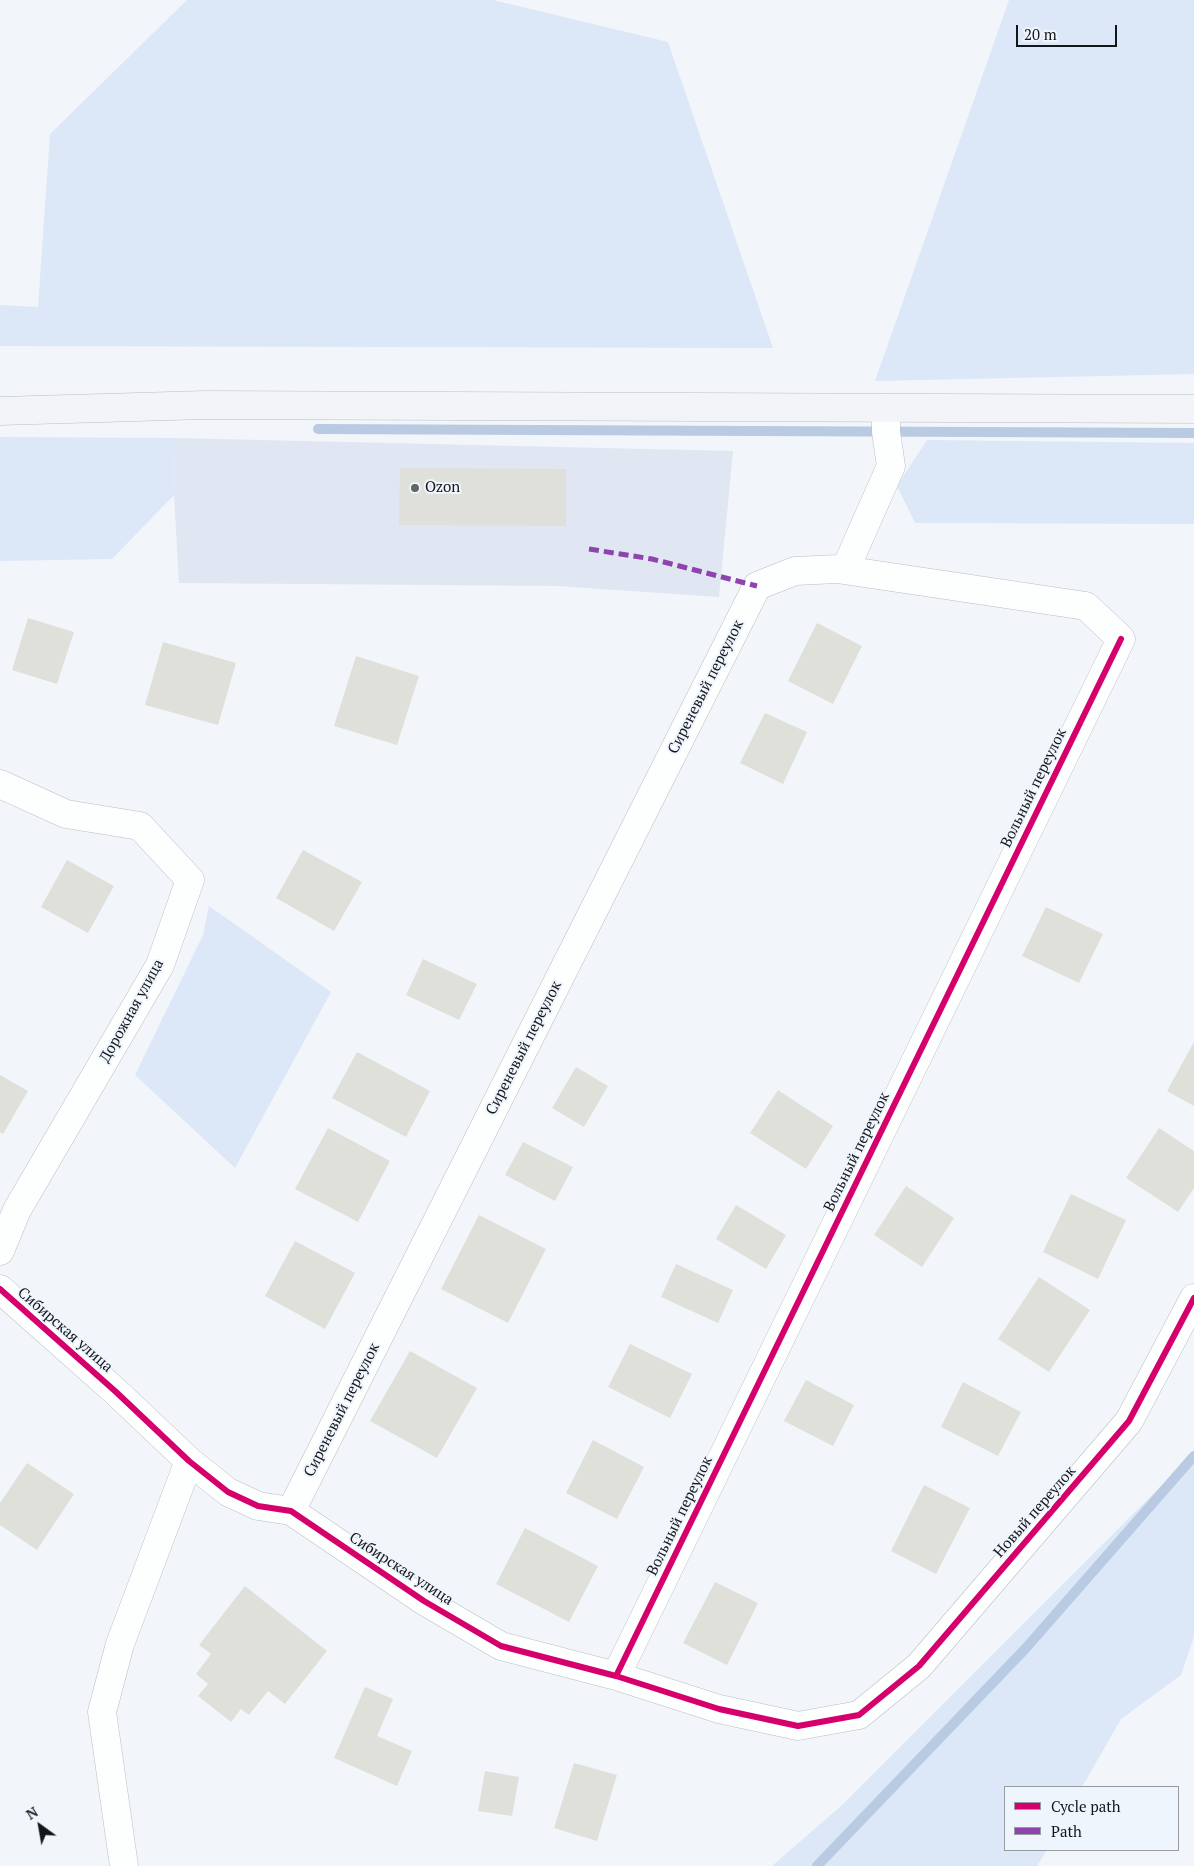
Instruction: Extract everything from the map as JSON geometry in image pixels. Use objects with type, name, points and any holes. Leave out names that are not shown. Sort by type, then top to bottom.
[{"type":"main road","points":[[0,411],[205,405],[1194,409]]},
{"type":"street","points":[[845,570],[891,466],[886,432],[886,408]]},
{"type":"street","name":"Сиреневый переулок","points":[[291,1511],[757,586],[795,571],[845,570]]},
{"type":"street","name":"Вольный переулок","points":[[616,1676],[1121,639],[1086,606],[845,570]]},
{"type":"street","name":"Дорожная улица","points":[[0,784],[66,814],[140,826],[190,880],[160,965],[17,1210],[0,1252]]},
{"type":"street","name":"Сибирская улица","points":[[0,1289],[115,1391],[190,1461],[228,1492],[258,1506],[291,1511],[424,1601],[501,1646],[616,1676],[719,1709],[798,1726],[859,1715]]},
{"type":"street","name":"Новый переулок","points":[[859,1715],[919,1666],[1129,1421],[1194,1298]]},
{"type":"street","points":[[124,1866],[102,1712],[120,1644],[190,1461]]},
{"type":"shaded area","points":[[187,0],[493,0],[668,42],[773,348],[0,346],[0,305],[38,307],[50,134]]},
{"type":"shaded area","points":[[1009,0],[1194,0],[1194,374],[875,381]]},
{"type":"shaded area","points":[[0,437],[175,438],[174,495],[112,559],[0,561]]},
{"type":"shaded area","points":[[175,438],[733,451],[719,597],[557,586],[179,583],[174,495]]},
{"type":"shaded area","points":[[927,440],[1194,443],[1194,524],[915,523],[897,486]]},
{"type":"shaded area","points":[[209,906],[331,992],[235,1168],[135,1075],[203,935]]},
{"type":"shaded area","points":[[1194,1453],[1194,1637],[1181,1675],[1121,1719],[1083,1786],[1004,1786],[1004,1851],[1046,1851],[1037,1866],[772,1866],[842,1805]]},
{"type":"building","points":[[400,468],[566,469],[566,526],[399,525]]},
{"type":"building","points":[[28,618],[74,632],[57,684],[12,670]]},
{"type":"building","points":[[817,623],[862,646],[833,704],[788,681]]},
{"type":"building","points":[[163,642],[236,663],[218,725],[145,705]]},
{"type":"building","points":[[356,656],[419,676],[397,745],[334,726]]},
{"type":"building","points":[[765,713],[807,732],[783,784],[740,763]]},
{"type":"building","points":[[303,850],[362,882],[334,931],[276,898]]},
{"type":"building","points":[[67,860],[114,886],[88,933],[41,907]]},
{"type":"building","points":[[1046,907],[1103,934],[1079,983],[1022,956]]},
{"type":"building","points":[[423,959],[477,984],[459,1020],[406,995]]},
{"type":"building","points":[[1194,1042],[1194,1106],[1167,1091]]},
{"type":"building","points":[[357,1052],[430,1091],[406,1137],[332,1098]]},
{"type":"building","points":[[576,1067],[608,1086],[584,1127],[552,1108]]},
{"type":"building","points":[[0,1075],[28,1091],[3,1134],[0,1132]]},
{"type":"building","points":[[778,1090],[833,1126],[806,1169],[750,1133]]},
{"type":"building","points":[[328,1128],[390,1161],[358,1222],[295,1189]]},
{"type":"building","points":[[1159,1128],[1194,1151],[1194,1188],[1178,1212],[1126,1178]]},
{"type":"building","points":[[523,1142],[573,1167],[555,1201],[505,1175]]},
{"type":"building","points":[[906,1186],[954,1218],[922,1267],[874,1235]]},
{"type":"building","points":[[1071,1194],[1126,1220],[1098,1279],[1043,1252]]},
{"type":"building","points":[[736,1205],[786,1235],[766,1269],[716,1239]]},
{"type":"building","points":[[479,1215],[546,1249],[508,1323],[441,1289]]},
{"type":"building","points":[[295,1241],[355,1273],[325,1329],[265,1296]]},
{"type":"building","points":[[676,1264],[733,1290],[718,1323],[661,1297]]},
{"type":"building","points":[[1039,1277],[1090,1310],[1049,1372],[998,1339]]},
{"type":"building","points":[[630,1344],[692,1374],[670,1418],[608,1387]]},
{"type":"building","points":[[410,1351],[477,1388],[437,1458],[370,1421]]},
{"type":"building","points":[[806,1380],[854,1405],[833,1446],[784,1421]]},
{"type":"building","points":[[963,1382],[1021,1412],[998,1456],[941,1427]]},
{"type":"building","points":[[593,1440],[644,1467],[617,1519],[566,1493]]},
{"type":"building","points":[[27,1463],[74,1494],[37,1550],[0,1525],[0,1503]]},
{"type":"building","points":[[924,1485],[970,1508],[936,1574],[891,1551]]},
{"type":"building","points":[[525,1528],[598,1566],[569,1622],[496,1584]]},
{"type":"building","points":[[715,1582],[758,1603],[727,1665],[683,1643]]},
{"type":"building","points":[[245,1586],[327,1651],[285,1704],[268,1691],[249,1715],[241,1709],[231,1722],[198,1696],[208,1684],[196,1674],[211,1654],[199,1645]]},
{"type":"building","points":[[365,1687],[393,1699],[377,1736],[412,1751],[397,1786],[334,1758]]},
{"type":"building","points":[[574,1763],[617,1775],[597,1841],[554,1828]]},
{"type":"building","points":[[485,1771],[519,1777],[512,1816],[478,1811]]},
{"type":"waterway","points":[[318,429],[1194,433]]},
{"type":"waterway","points":[[817,1866],[1026,1648],[1194,1456]]},
{"type":"marked path","points":[[589,549],[652,559],[757,586]]},
{"type":"cycle path","points":[[616,1676],[1121,639]]},
{"type":"cycle path","points":[[0,1289],[115,1391],[189,1461],[228,1492],[258,1506],[291,1511],[424,1601],[501,1646],[616,1676],[719,1709],[798,1726],[859,1715],[919,1666],[1129,1421],[1194,1298]]},
{"type":"place","name":"Ozon","points":[[415,488]]}]
